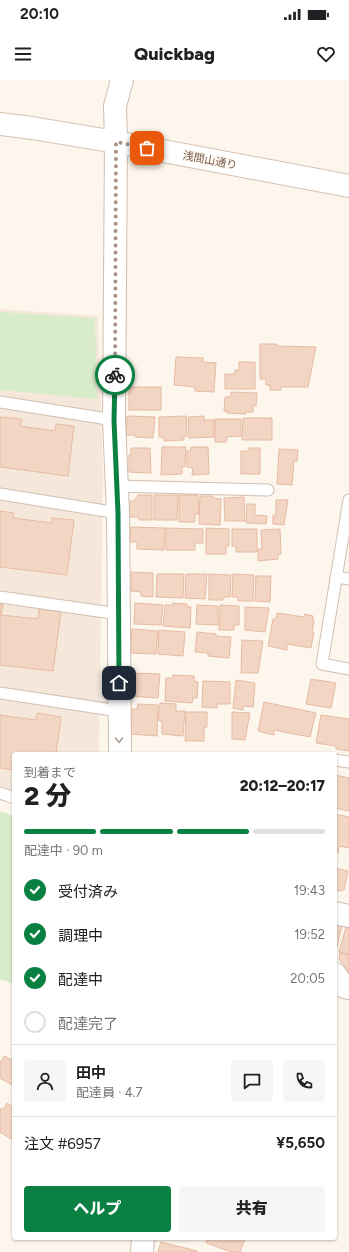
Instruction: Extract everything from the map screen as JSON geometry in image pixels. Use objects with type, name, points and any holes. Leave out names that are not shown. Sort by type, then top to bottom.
[{"type":"street","points":[[120,752],[118,513],[114,420],[115,106],[122,80]]},
{"type":"street","name":"浅間山通り","points":[[0,124],[116,142],[349,186]]},
{"type":"street","points":[[337,913],[349,916]]},
{"type":"street","points":[[337,977],[344,987],[349,988]]},
{"type":"street","points":[[142,1252],[143,1240]]},
{"type":"lane","points":[[0,402],[114,420]]},
{"type":"lane","points":[[117,486],[268,490]]},
{"type":"lane","points":[[0,494],[118,513]]},
{"type":"lane","points":[[349,500],[322,664],[349,669]]},
{"type":"lane","points":[[336,577],[349,579]]},
{"type":"lane","points":[[0,597],[119,614]]},
{"type":"lane","points":[[0,693],[119,711]]},
{"type":"lane","points":[[337,760],[349,762]]},
{"type":"lane","points":[[0,794],[12,797]]},
{"type":"shaded area","points":[[0,309],[98,316],[103,478],[99,752],[12,752],[12,802],[0,799]]},
{"type":"green space","points":[[0,312],[95,318],[97,399],[0,390]]},
{"type":"green space","points":[[0,811],[12,815],[12,983],[0,979]]},
{"type":"building","points":[[260,344],[316,347],[308,387],[281,387],[281,390],[270,390],[270,385],[266,385],[266,379],[260,379]]},
{"type":"building","points":[[176,357],[203,358],[203,362],[216,363],[214,392],[195,391],[195,387],[174,385]]},
{"type":"building","points":[[239,362],[255,362],[255,389],[225,389],[225,374],[235,374],[235,370],[239,370]]},
{"type":"building","points":[[129,387],[161,387],[161,410],[129,410]]},
{"type":"building","points":[[231,392],[257,393],[256,406],[253,405],[253,412],[246,412],[246,414],[227,413],[227,411],[224,411],[225,397],[230,397]]},
{"type":"building","points":[[127,416],[155,417],[153,438],[126,435]]},
{"type":"building","points":[[186,416],[187,436],[184,436],[184,440],[164,441],[164,437],[159,437],[159,417]]},
{"type":"building","points":[[204,416],[204,420],[214,420],[214,437],[189,438],[188,417]]},
{"type":"building","points":[[0,417],[22,419],[20,426],[55,431],[56,424],[74,426],[68,476],[0,467]]},
{"type":"building","points":[[243,418],[272,418],[272,440],[242,440]]},
{"type":"building","points":[[215,419],[241,419],[241,436],[227,437],[226,442],[215,442]]},
{"type":"building","points":[[162,447],[186,447],[185,467],[182,466],[182,474],[161,475]]},
{"type":"building","points":[[191,447],[208,447],[209,474],[192,475],[193,468],[187,467],[187,451],[190,451]]},
{"type":"building","points":[[131,448],[150,448],[151,473],[129,472],[129,455],[131,455]]},
{"type":"building","points":[[249,448],[260,448],[260,474],[241,474],[241,451],[249,451]]},
{"type":"building","points":[[279,449],[298,450],[297,461],[294,461],[292,485],[277,484]]},
{"type":"building","points":[[138,495],[152,495],[152,520],[139,520],[139,517],[129,517],[129,501],[134,501]]},
{"type":"building","points":[[154,495],[178,495],[177,520],[154,520]]},
{"type":"building","points":[[179,495],[198,495],[199,514],[195,514],[195,522],[179,522]]},
{"type":"building","points":[[200,496],[213,496],[213,498],[221,499],[220,525],[199,524]]},
{"type":"building","points":[[244,497],[245,521],[225,521],[224,498]]},
{"type":"building","points":[[276,500],[288,500],[284,525],[273,524],[273,515],[276,515]]},
{"type":"building","points":[[247,504],[255,504],[255,515],[267,516],[266,524],[246,523]]},
{"type":"building","points":[[0,511],[14,513],[13,518],[52,523],[52,518],[74,520],[67,575],[0,567]]},
{"type":"building","points":[[131,527],[165,528],[164,550],[137,549],[137,542],[130,542]]},
{"type":"building","points":[[166,528],[203,529],[203,543],[195,543],[195,550],[166,550]]},
{"type":"building","points":[[206,528],[229,529],[229,546],[226,546],[226,554],[206,554]]},
{"type":"building","points":[[232,529],[257,529],[257,552],[236,552],[236,546],[232,546]]},
{"type":"building","points":[[280,529],[281,554],[278,554],[278,559],[258,561],[258,549],[262,549],[261,530]]},
{"type":"building","points":[[131,572],[153,573],[153,597],[141,596],[141,592],[131,591]]},
{"type":"building","points":[[157,574],[184,574],[183,598],[156,597]]},
{"type":"building","points":[[186,574],[207,574],[205,599],[185,598]]},
{"type":"building","points":[[209,574],[231,575],[230,597],[223,597],[223,600],[209,600]]},
{"type":"building","points":[[233,574],[254,575],[253,601],[238,601],[238,597],[232,597]]},
{"type":"building","points":[[256,576],[271,576],[270,602],[255,601]]},
{"type":"building","points":[[135,603],[163,605],[161,625],[134,624]]},
{"type":"building","points":[[173,603],[187,604],[187,607],[191,607],[190,628],[163,626],[165,605],[173,605]]},
{"type":"building","points":[[0,604],[3,604],[1,615],[38,619],[39,609],[61,612],[53,671],[0,665]]},
{"type":"building","points":[[197,605],[218,606],[218,625],[196,624]]},
{"type":"building","points":[[220,605],[239,606],[239,625],[234,625],[234,630],[219,630]]},
{"type":"building","points":[[245,607],[269,608],[265,632],[245,630]]},
{"type":"building","points":[[277,613],[304,617],[305,614],[313,616],[314,621],[312,632],[314,632],[311,648],[287,644],[287,650],[268,646],[273,619],[276,619]]},
{"type":"building","points":[[132,629],[158,631],[156,654],[130,653]]},
{"type":"building","points":[[159,630],[185,632],[183,656],[158,654]]},
{"type":"building","points":[[197,632],[231,637],[229,658],[208,656],[208,653],[195,652]]},
{"type":"building","points":[[242,640],[263,641],[258,673],[241,673]]},
{"type":"building","points":[[129,673],[160,674],[158,698],[128,696]]},
{"type":"building","points":[[173,675],[194,676],[194,681],[198,682],[197,698],[193,698],[192,703],[165,701],[166,678],[173,678]]},
{"type":"building","points":[[311,679],[336,683],[331,708],[306,704]]},
{"type":"building","points":[[236,680],[255,683],[253,707],[243,706],[243,710],[233,708]]},
{"type":"building","points":[[203,681],[230,682],[230,704],[217,704],[217,708],[202,707]]},
{"type":"building","points":[[264,702],[316,713],[310,737],[274,730],[274,735],[258,731]]},
{"type":"building","points":[[160,703],[176,704],[176,711],[185,711],[183,736],[162,734],[162,721],[158,720]]},
{"type":"building","points":[[138,704],[158,705],[157,736],[131,734],[132,709],[137,709]]},
{"type":"building","points":[[186,712],[207,712],[207,727],[204,727],[204,741],[185,741]]},
{"type":"building","points":[[232,712],[250,713],[245,740],[232,739]]},
{"type":"building","points":[[37,713],[61,717],[56,752],[12,752],[12,770],[0,768],[0,715],[36,720]]},
{"type":"building","points":[[321,715],[349,719],[349,751],[336,749],[336,746],[316,743]]},
{"type":"building","points":[[337,775],[349,778],[349,811],[337,808]]},
{"type":"building","points":[[337,814],[349,817],[349,848],[339,846],[338,853]]},
{"type":"building","points":[[337,868],[348,871],[344,890],[337,890]]},
{"type":"building","points":[[337,924],[342,925],[337,947]]},
{"type":"building","points":[[346,927],[349,927],[349,954],[339,952]]},
{"type":"building","points":[[340,953],[349,955],[349,972],[339,959]]},
{"type":"building","points":[[4,1056],[12,1060],[12,1085],[0,1078],[0,1063]]},
{"type":"building","points":[[7,1103],[12,1107],[11,1139],[0,1132],[0,1108],[3,1110]]},
{"type":"building","points":[[207,1240],[244,1240],[240,1252],[232,1252],[206,1243]]},
{"type":"building","points":[[161,1242],[197,1251],[197,1252],[158,1252]]},
{"type":"way so far","points":[[115,375],[116,142],[147,148]]},
{"type":"route","points":[[115,375],[114,420],[118,513],[119,683]]}]
